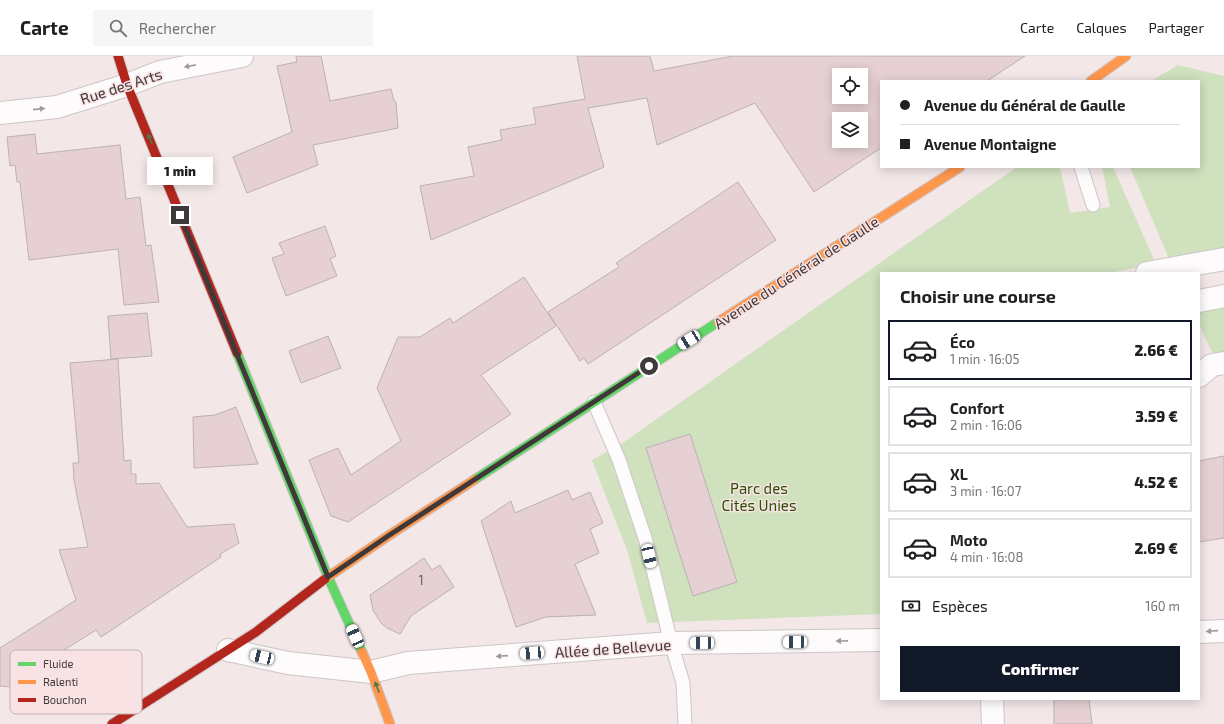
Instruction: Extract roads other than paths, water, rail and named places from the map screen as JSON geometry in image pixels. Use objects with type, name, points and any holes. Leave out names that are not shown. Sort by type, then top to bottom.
[{"type":"street","points":[[118,56],[127,85],[328,577],[371,672],[390,724]]},
{"type":"street","name":"Rue des Arts","points":[[0,113],[57,107],[127,85],[160,72],[242,56]]},
{"type":"street","points":[[1092,80],[1126,56]]},
{"type":"street","name":"Avenue du Général de Gaulle","points":[[142,705],[256,632],[328,577],[388,536],[958,168]]},
{"type":"street","points":[[1152,272],[1224,259]]},
{"type":"street","points":[[1200,301],[1224,296]]},
{"type":"street","points":[[1200,375],[1212,365],[1224,363]]},
{"type":"street","points":[[1200,632],[1224,630]]},
{"type":"street","name":"Allée de Bellevue","points":[[228,650],[288,663],[371,672],[408,663],[671,643],[880,640]]},
{"type":"street","points":[[992,700],[993,724]]},
{"type":"street","name":"Avenue du Général de Gaulle","points":[[112,724],[128,714]]},
{"type":"lane","points":[[1081,168],[1094,205]]},
{"type":"lane","points":[[594,402],[618,460],[646,541],[671,643],[683,683],[685,724]]},
{"type":"park label","name":"Parc des Cités Unies","points":[[759,496]]}]
